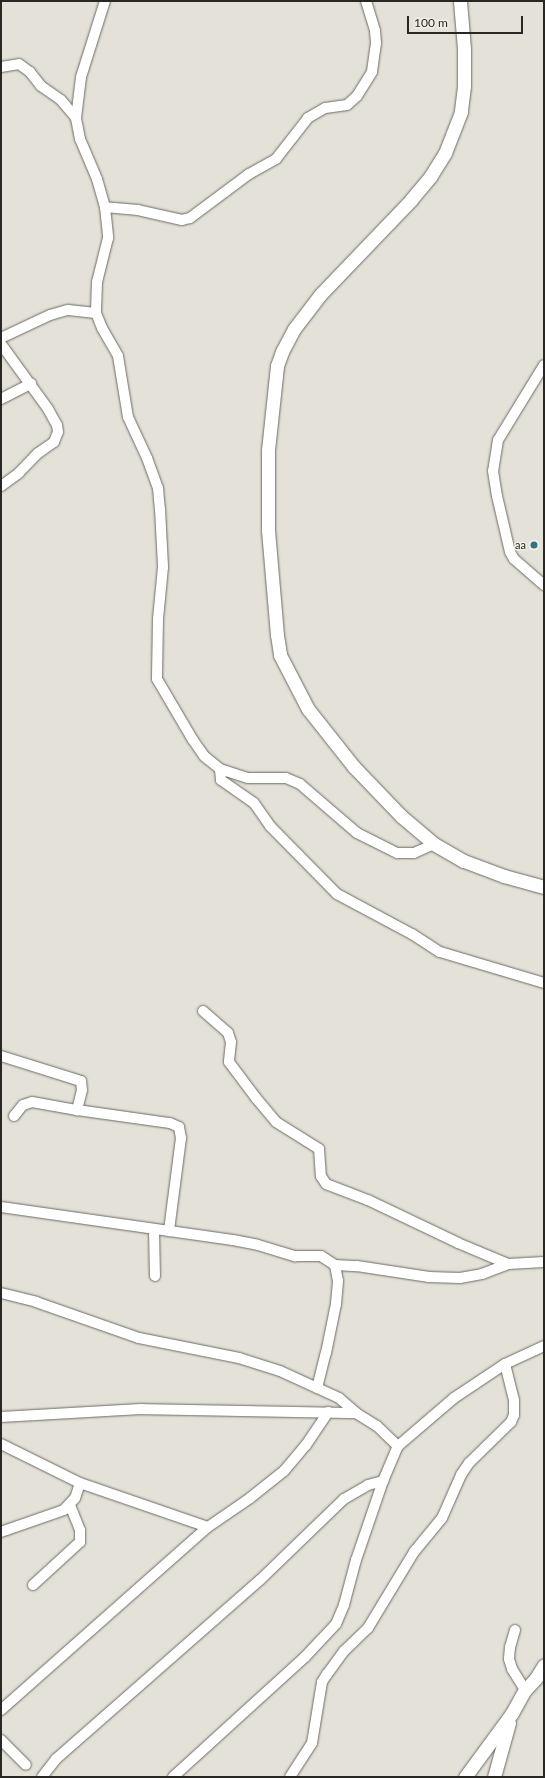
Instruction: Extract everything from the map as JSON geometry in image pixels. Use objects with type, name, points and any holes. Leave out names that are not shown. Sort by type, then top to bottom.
[{"type":"main road","points":[[460,1],[464,49],[464,86],[461,112],[445,154],[430,177],[411,200],[320,295],[294,328],[282,352],[277,366],[268,450],[268,530],[280,655],[308,709],[354,767],[400,816],[434,844],[482,868],[544,887]]},
{"type":"main road","points":[[465,1777],[512,1713],[525,1690],[536,1678],[544,1665]]},
{"type":"main road","points":[[494,1777],[512,1713]]},
{"type":"street","points":[[105,1],[81,77],[76,118],[80,139],[97,179],[105,207],[108,238],[97,282],[96,313],[102,328],[118,356],[128,417],[148,458],[158,488],[163,567],[158,619],[157,680],[200,750],[220,769],[248,778],[278,776],[295,782],[305,788],[357,832],[397,853],[414,853],[434,844]]},
{"type":"street","points":[[105,207],[142,210],[182,220],[190,218],[249,174],[276,159],[308,118],[325,108],[347,105],[357,96],[372,72],[376,43],[375,31],[366,1]]},
{"type":"street","points":[[1,66],[18,64],[30,72],[41,86],[60,100],[76,118]]},
{"type":"street","points":[[1,338],[50,315],[68,310],[96,313]]},
{"type":"street","points":[[1,344],[32,384],[55,421],[58,432],[57,437],[52,444],[38,453],[19,473],[1,486]]},
{"type":"street","points":[[544,365],[498,440],[493,471],[497,496],[510,552],[514,559],[544,585]]},
{"type":"street","points":[[1,399],[32,384]]},
{"type":"street","points":[[220,769],[221,780],[254,803],[270,826],[337,894],[412,934],[440,952],[544,983]]},
{"type":"street","points":[[202,1011],[228,1033],[231,1042],[229,1062],[276,1122],[319,1149],[321,1176],[326,1184],[368,1200],[458,1243],[508,1264]]},
{"type":"street","points":[[1,1056],[82,1082],[82,1090],[77,1110]]},
{"type":"street","points":[[14,1116],[23,1105],[32,1102],[170,1123],[179,1127],[181,1138],[169,1231]]},
{"type":"street","points":[[1,1207],[238,1241],[296,1256],[320,1256],[335,1265],[357,1266],[429,1276],[460,1278],[482,1274],[508,1264],[544,1262]]},
{"type":"street","points":[[154,1230],[155,1276]]},
{"type":"street","points":[[317,1388],[336,1304],[338,1281],[335,1265]]},
{"type":"street","points":[[1,1293],[36,1302],[139,1338],[240,1358],[280,1371],[339,1398],[356,1413],[377,1426],[398,1446]]},
{"type":"street","points":[[173,1777],[305,1657],[336,1624],[344,1605],[356,1560],[383,1481],[398,1446],[454,1398],[505,1364],[544,1346]]},
{"type":"street","points":[[290,1777],[312,1743],[320,1692],[324,1678],[344,1651],[368,1628],[414,1552],[442,1518],[468,1463],[511,1422],[514,1415],[514,1400],[505,1364]]},
{"type":"street","points":[[1,1417],[142,1410],[356,1413]]},
{"type":"street","points":[[1,1710],[208,1527],[250,1498],[284,1471],[306,1445],[328,1412]]},
{"type":"street","points":[[1,1444],[80,1483],[208,1527]]},
{"type":"street","points":[[42,1777],[60,1755],[260,1580],[344,1499],[368,1485],[383,1481]]},
{"type":"street","points":[[1,1532],[55,1514],[70,1505],[75,1498],[80,1483]]},
{"type":"street","points":[[33,1585],[80,1542],[80,1530],[70,1505]]},
{"type":"street","points":[[516,1630],[510,1647],[509,1659],[512,1669],[525,1690]]},
{"type":"street","points":[[1,1740],[26,1765]]},
{"type":"place","name":"aa","points":[[534,545]]}]
